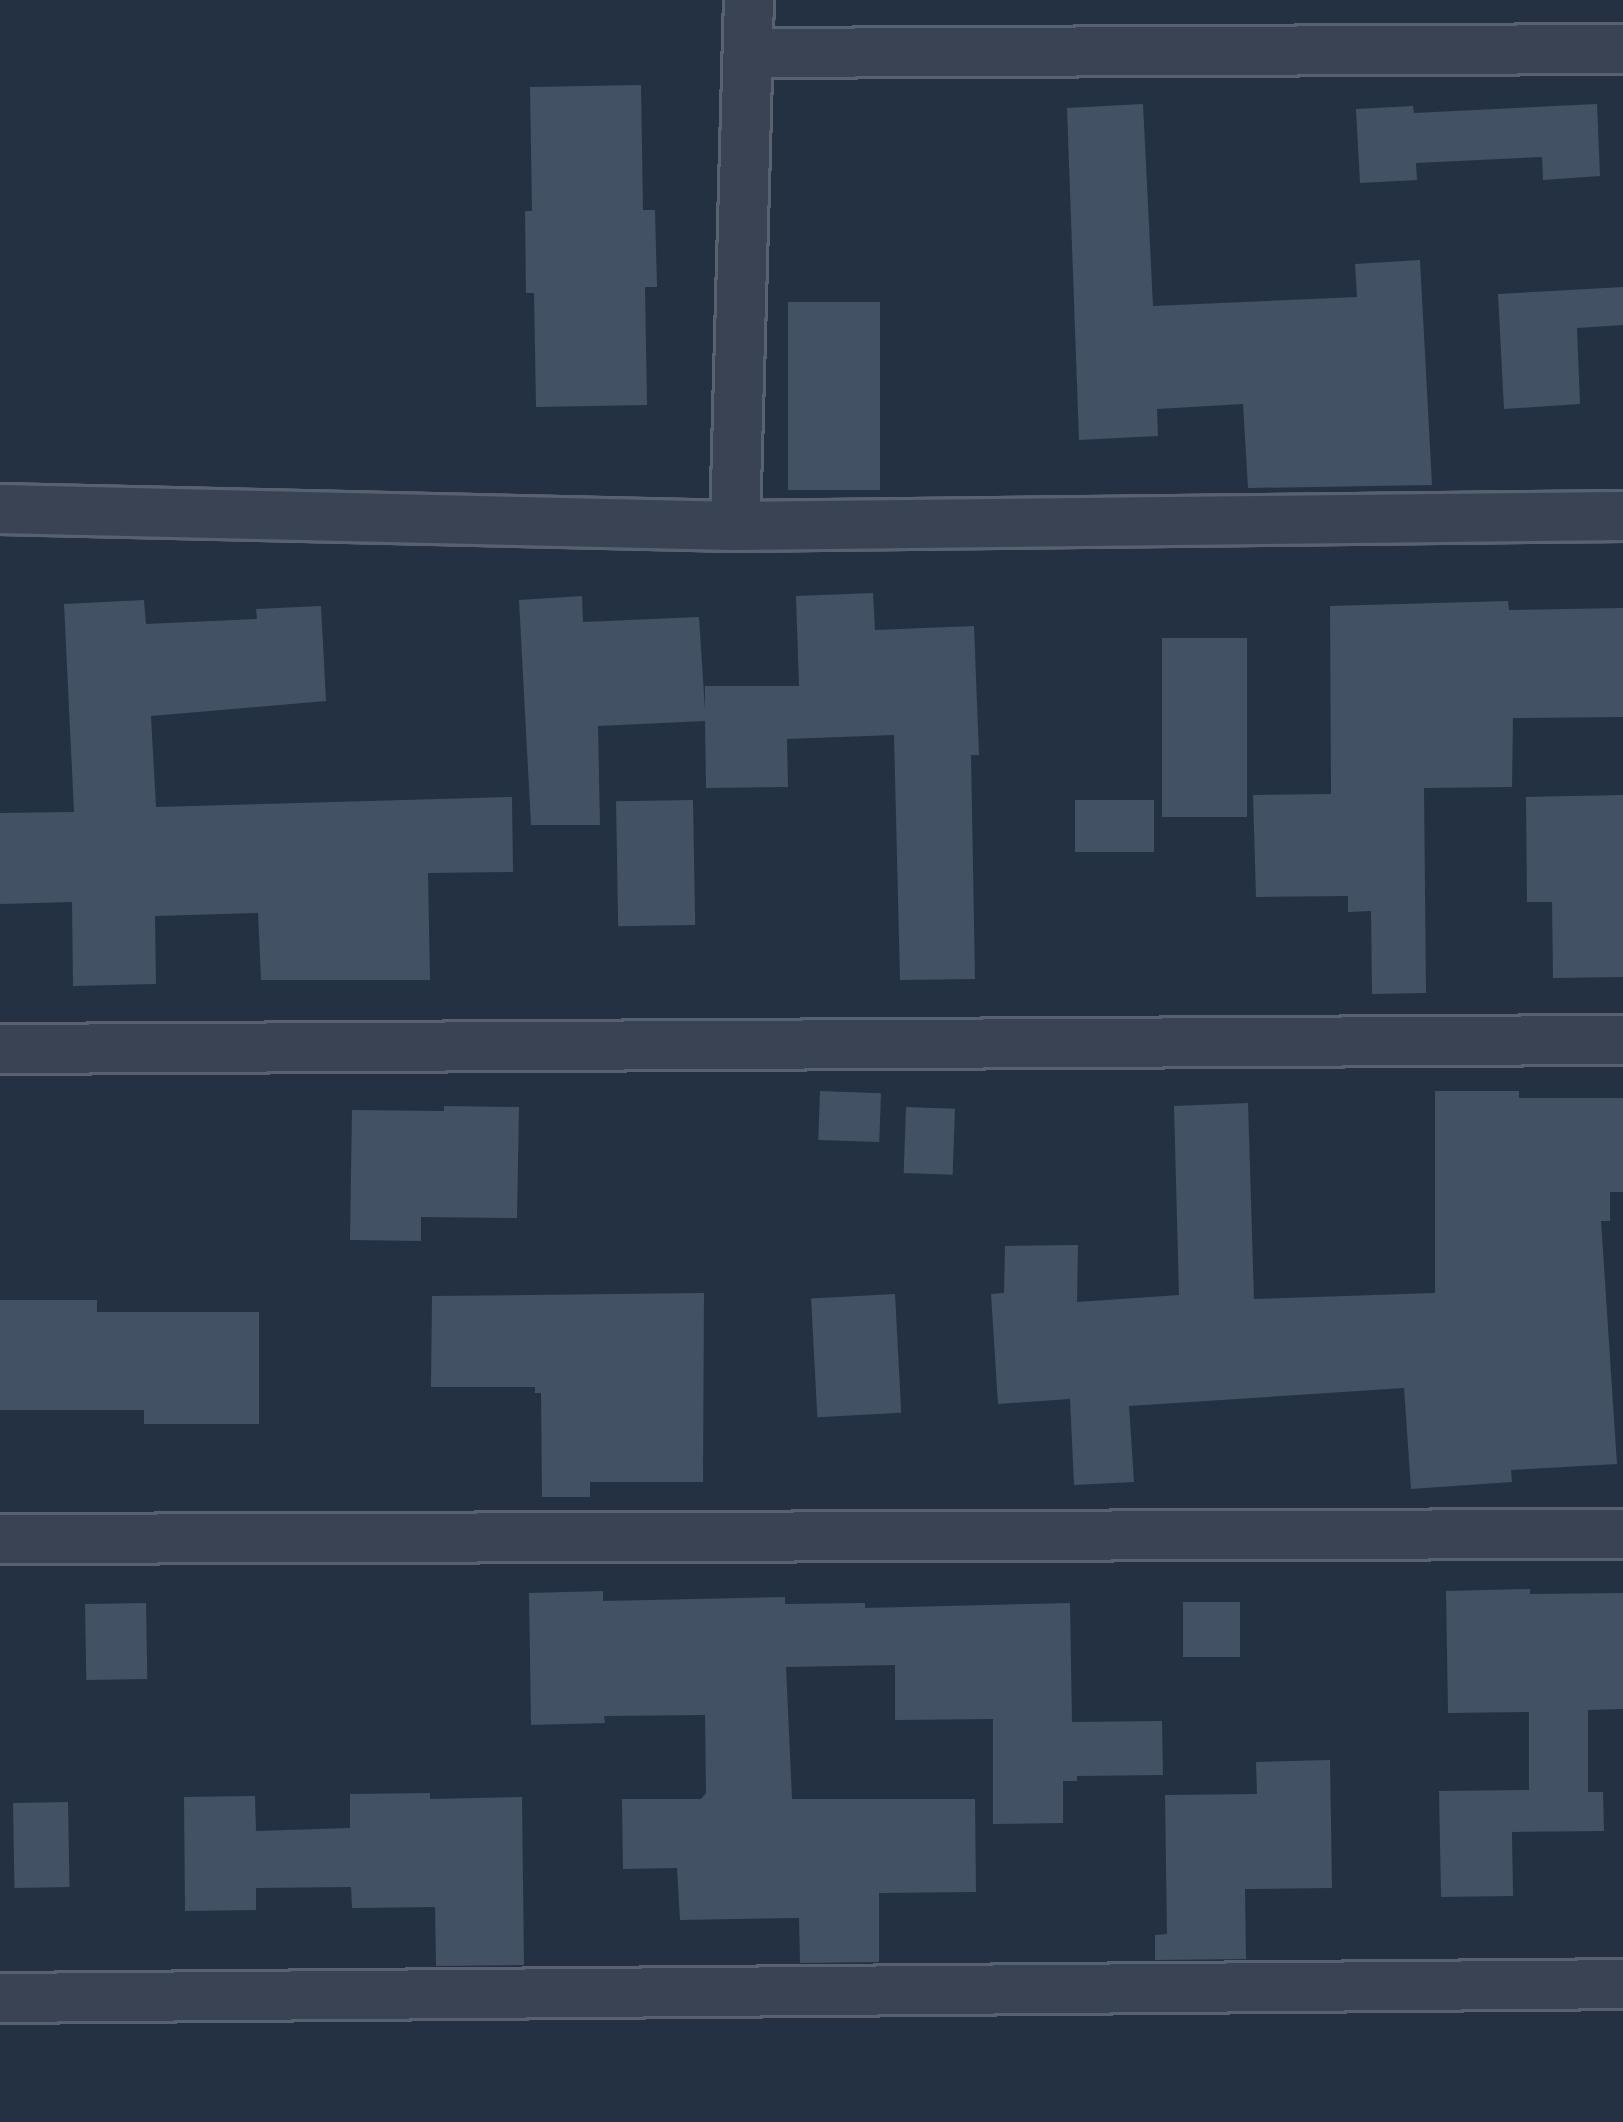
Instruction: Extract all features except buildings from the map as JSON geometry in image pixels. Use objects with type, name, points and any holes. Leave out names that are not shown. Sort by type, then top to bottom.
[{"type":"street","points":[[735,526],[749,0]]},
{"type":"street","points":[[748,53],[1623,49]]},
{"type":"street","points":[[0,509],[735,526],[1623,517]]},
{"type":"street","points":[[0,1049],[1623,1040]]},
{"type":"street","points":[[0,1540],[1623,1534]]},
{"type":"street","points":[[0,1998],[1623,1984]]}]
